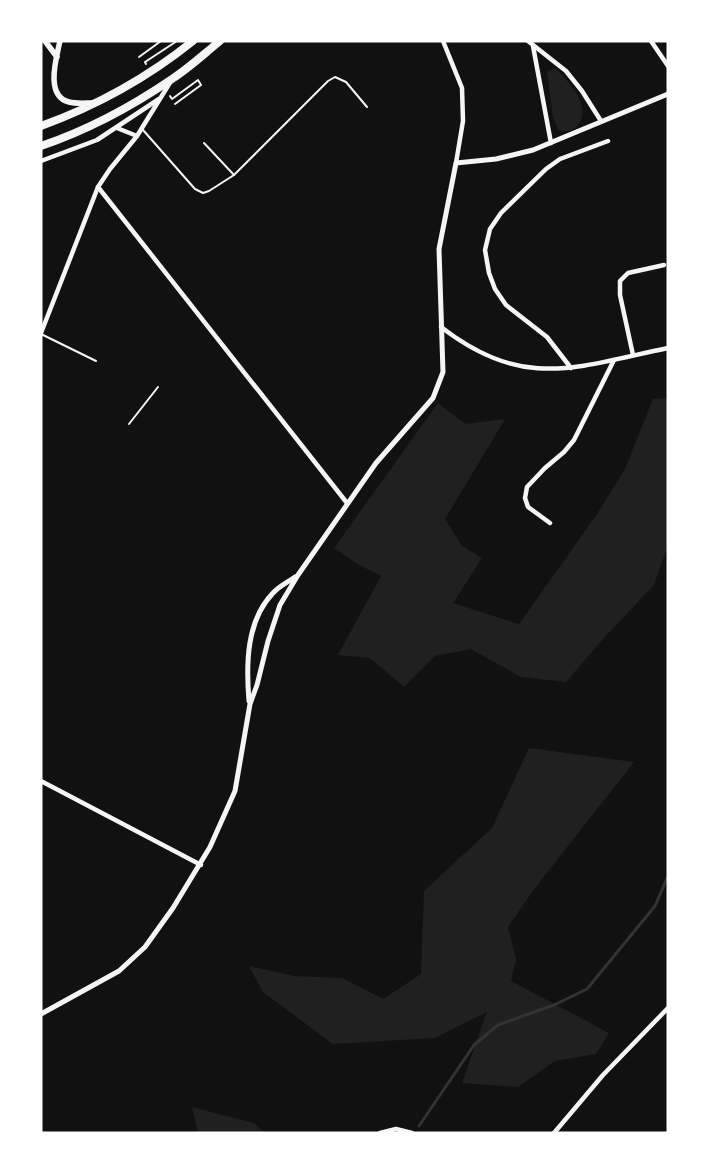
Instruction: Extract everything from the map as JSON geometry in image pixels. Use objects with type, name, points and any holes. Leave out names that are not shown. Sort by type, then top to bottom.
[{"type":"highway","points":[[41,126],[98,103],[142,78],[193,41]]},
{"type":"highway","points":[[41,146],[70,137],[140,100],[173,79],[220,41]]},
{"type":"main road","points":[[60,41],[56,57],[55,92],[59,98],[69,102],[98,103]]},
{"type":"main road","points":[[42,42],[56,57]]},
{"type":"street","points":[[41,1014],[119,971],[145,947],[174,908],[201,865],[235,792],[250,704],[280,605],[298,575],[376,463],[433,398],[442,372],[439,248],[463,122],[462,88],[443,41]]},
{"type":"street","points":[[528,41],[566,71],[602,121]]},
{"type":"street","points":[[651,41],[668,66]]},
{"type":"street","points":[[533,45],[551,143]]},
{"type":"street","points":[[41,333],[98,187],[137,136],[173,79]]},
{"type":"street","points":[[456,163],[496,159],[533,150],[668,94]]},
{"type":"street","points":[[41,161],[97,140],[162,97]]},
{"type":"street","points":[[117,128],[137,136]]},
{"type":"street","points":[[571,368],[547,337],[506,305],[495,289],[485,250],[490,229],[501,213],[546,169],[560,159],[608,141]]},
{"type":"street","points":[[98,187],[348,503]]},
{"type":"street","points":[[633,355],[620,295],[620,281],[628,273],[664,265]]},
{"type":"street","points":[[441,327],[457,340],[480,353],[510,365],[533,370],[571,368],[668,348]]},
{"type":"street","points":[[550,523],[528,506],[525,498],[527,487],[574,440],[614,360]]},
{"type":"street","points":[[250,704],[248,656],[256,620],[273,592],[298,575]]},
{"type":"street","points":[[41,781],[201,865]]},
{"type":"street","points":[[554,1133],[603,1075],[668,1008]]},
{"type":"street","points":[[380,1133],[396,1129],[412,1133]]},
{"type":"lane","points":[[142,128],[195,189],[203,193],[234,175],[328,81],[335,78],[346,82],[367,107]]},
{"type":"lane","points":[[204,143],[234,175]]},
{"type":"lane","points":[[41,333],[96,361]]},
{"type":"lane","points":[[129,424],[158,387]]},
{"type":"path","points":[[138,57],[161,41]]},
{"type":"shaded area","points":[[555,68],[572,87],[581,103],[583,111],[577,126],[569,131],[559,131],[553,117],[547,72]]},
{"type":"shaded area","points":[[668,398],[668,545],[654,585],[566,682],[521,677],[471,649],[435,656],[404,687],[370,658],[338,655],[381,576],[359,565],[334,548],[438,403],[465,424],[505,419],[445,519],[462,546],[482,558],[453,603],[519,624],[597,514],[625,469],[653,399]]},
{"type":"shaded area","points":[[529,748],[634,762],[535,888],[508,927],[516,959],[511,981],[609,1033],[596,1054],[555,1061],[518,1087],[462,1083],[487,1012],[435,1038],[333,1044],[263,992],[249,966],[294,976],[342,978],[383,999],[421,974],[424,891],[492,828]]},
{"type":"shaded area","points":[[192,1107],[254,1123],[265,1133],[198,1133]]},
{"type":"waterway","points":[[419,1126],[474,1045],[498,1025],[554,1005],[587,989],[655,906],[668,876]]}]
